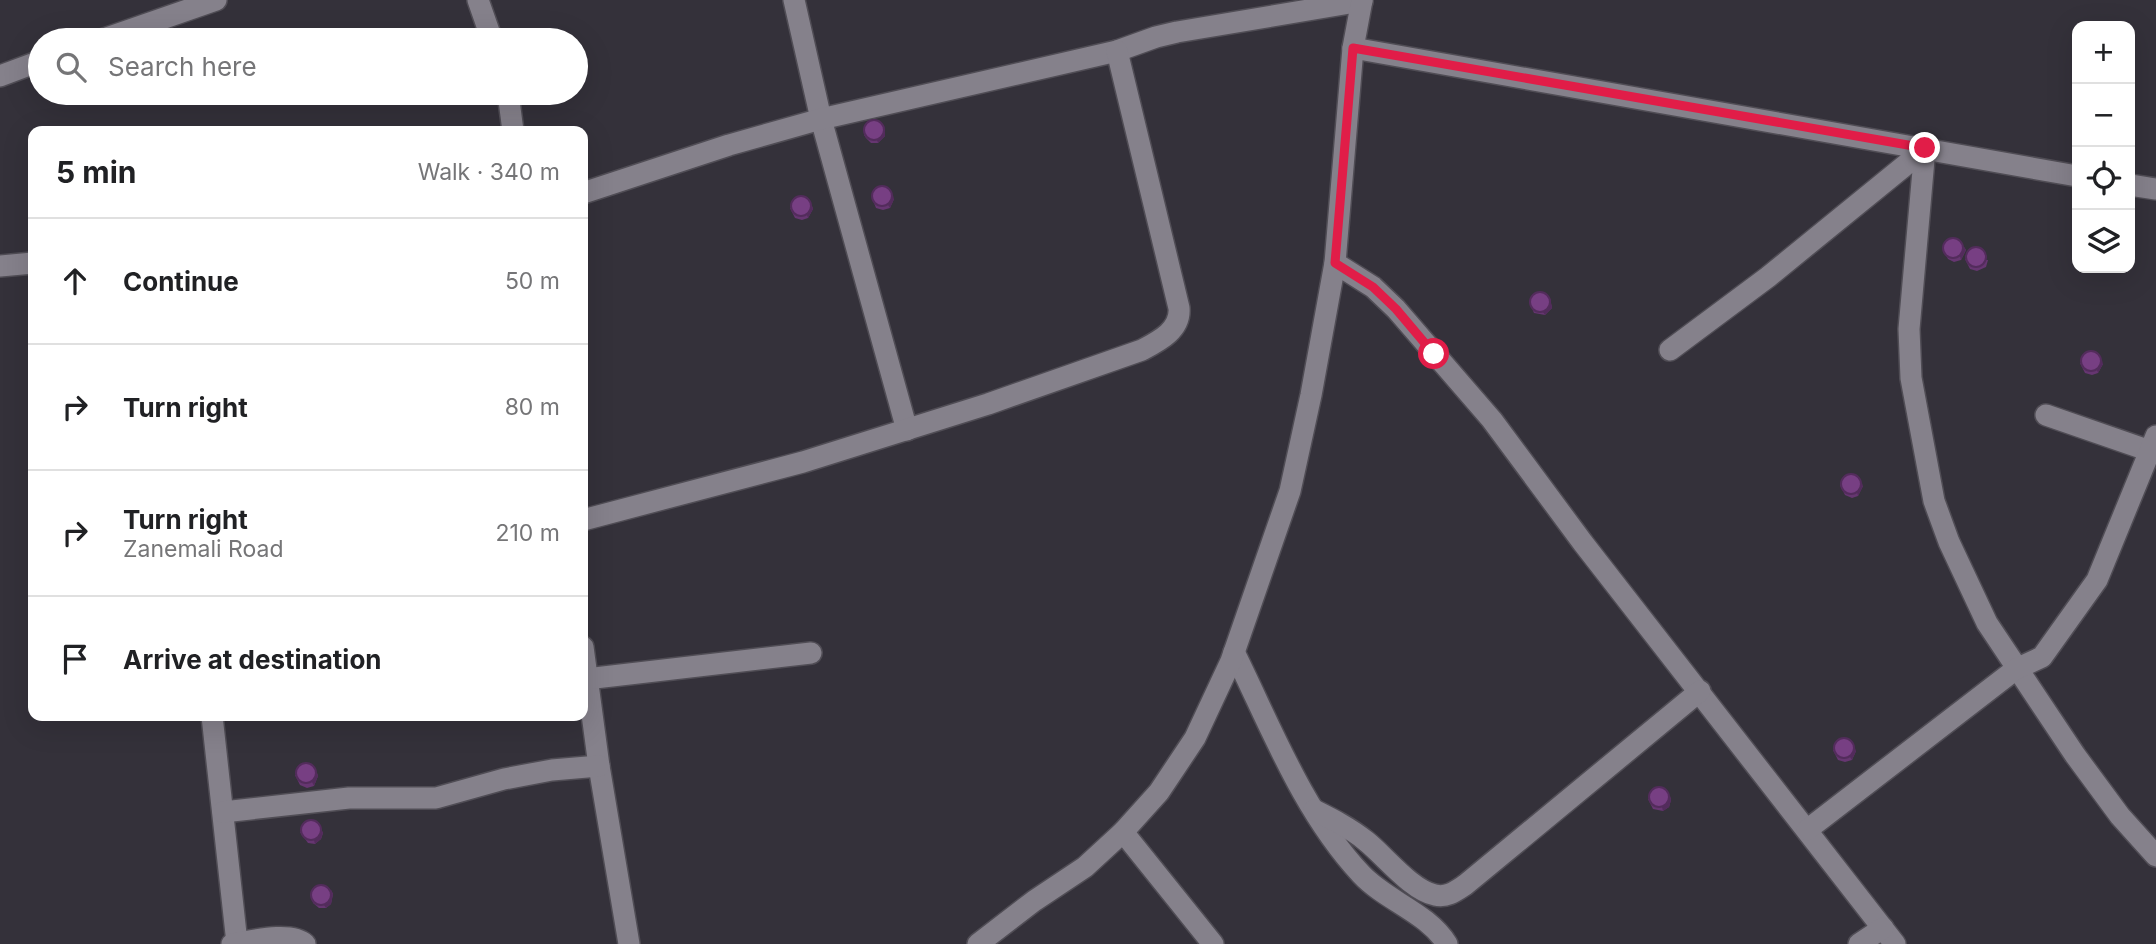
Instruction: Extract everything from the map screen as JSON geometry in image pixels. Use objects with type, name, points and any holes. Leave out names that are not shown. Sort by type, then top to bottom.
[{"type":"street","points":[[136,28],[216,0]]},
{"type":"street","points":[[478,0],[488,28]]},
{"type":"street","points":[[794,0],[821,119],[907,430]]},
{"type":"street","points":[[588,191],[729,145],[821,119],[1117,51],[1177,32],[1362,1],[1353,48],[1335,263],[1311,394],[1290,491],[1234,652],[1203,725],[1159,792],[1123,832],[1085,867],[1034,901],[978,944]]},
{"type":"street","points":[[1353,48],[1923,155],[1940,153],[2072,175]]},
{"type":"street","points":[[588,519],[803,462],[907,430],[1125,358],[1158,341],[1178,321],[1179,308],[1117,51]]},
{"type":"street","points":[[0,76],[28,66]]},
{"type":"street","points":[[510,105],[512,126]]},
{"type":"street","points":[[1670,350],[1768,276],[1908,163],[1923,155]]},
{"type":"street","points":[[1923,155],[1909,329],[1911,378],[1934,501],[1949,541],[1987,623],[2016,669],[2120,816],[2156,856]]},
{"type":"street","points":[[2135,186],[2156,189]]},
{"type":"street","points":[[0,266],[28,263]]},
{"type":"street","points":[[1335,263],[1373,287],[1396,309],[1492,420],[1583,542],[1889,936],[1859,944]]},
{"type":"street","points":[[1807,830],[2016,669],[2042,657],[2097,580],[2154,446],[2046,415]]},
{"type":"street","points":[[1234,652],[1314,810],[1360,874],[1386,896],[1435,928],[1447,944]]},
{"type":"street","points":[[588,679],[811,653]]},
{"type":"street","points":[[1314,810],[1344,825],[1367,841],[1421,889],[1444,896],[1465,885],[1700,691]]},
{"type":"street","points":[[588,692],[629,944]]},
{"type":"street","points":[[212,721],[235,944],[286,936],[305,944]]},
{"type":"street","points":[[223,811],[348,797],[436,797],[504,779],[552,770],[599,766]]},
{"type":"street","points":[[1123,832],[1213,944]]},
{"type":"building","points":[[874,120],[881,123],[884,130],[881,137],[874,140],[867,137],[864,130],[867,123]]},
{"type":"building","points":[[882,186],[889,189],[892,196],[889,203],[882,206],[875,203],[872,196],[875,189]]},
{"type":"building","points":[[801,196],[808,199],[811,206],[808,213],[801,216],[794,213],[791,206],[794,199]]},
{"type":"building","points":[[1953,238],[1960,241],[1963,248],[1960,255],[1953,258],[1946,255],[1943,248],[1946,241]]},
{"type":"building","points":[[1976,247],[1983,250],[1986,257],[1983,264],[1976,267],[1969,264],[1966,257],[1969,250]]},
{"type":"building","points":[[1540,292],[1547,295],[1550,302],[1547,309],[1540,312],[1533,309],[1530,302],[1533,295]]},
{"type":"building","points":[[2091,351],[2098,354],[2101,361],[2098,368],[2091,371],[2084,368],[2081,361],[2084,354]]},
{"type":"building","points":[[1851,474],[1858,477],[1861,484],[1858,491],[1851,494],[1844,491],[1841,484],[1844,477]]},
{"type":"building","points":[[1844,738],[1851,741],[1854,748],[1851,755],[1844,758],[1837,755],[1834,748],[1837,741]]},
{"type":"building","points":[[306,763],[313,766],[316,773],[313,780],[306,783],[299,780],[296,773],[299,766]]},
{"type":"building","points":[[1659,787],[1666,790],[1669,797],[1666,804],[1659,807],[1652,804],[1649,797],[1652,790]]},
{"type":"building","points":[[311,820],[318,823],[321,830],[318,837],[311,840],[304,837],[301,830],[304,823]]},
{"type":"building","points":[[321,885],[328,888],[331,895],[328,902],[321,905],[314,902],[311,895],[314,888]]},
{"type":"route","points":[[1434,354],[1396,309],[1373,287],[1335,263],[1353,48],[1925,148]]}]
